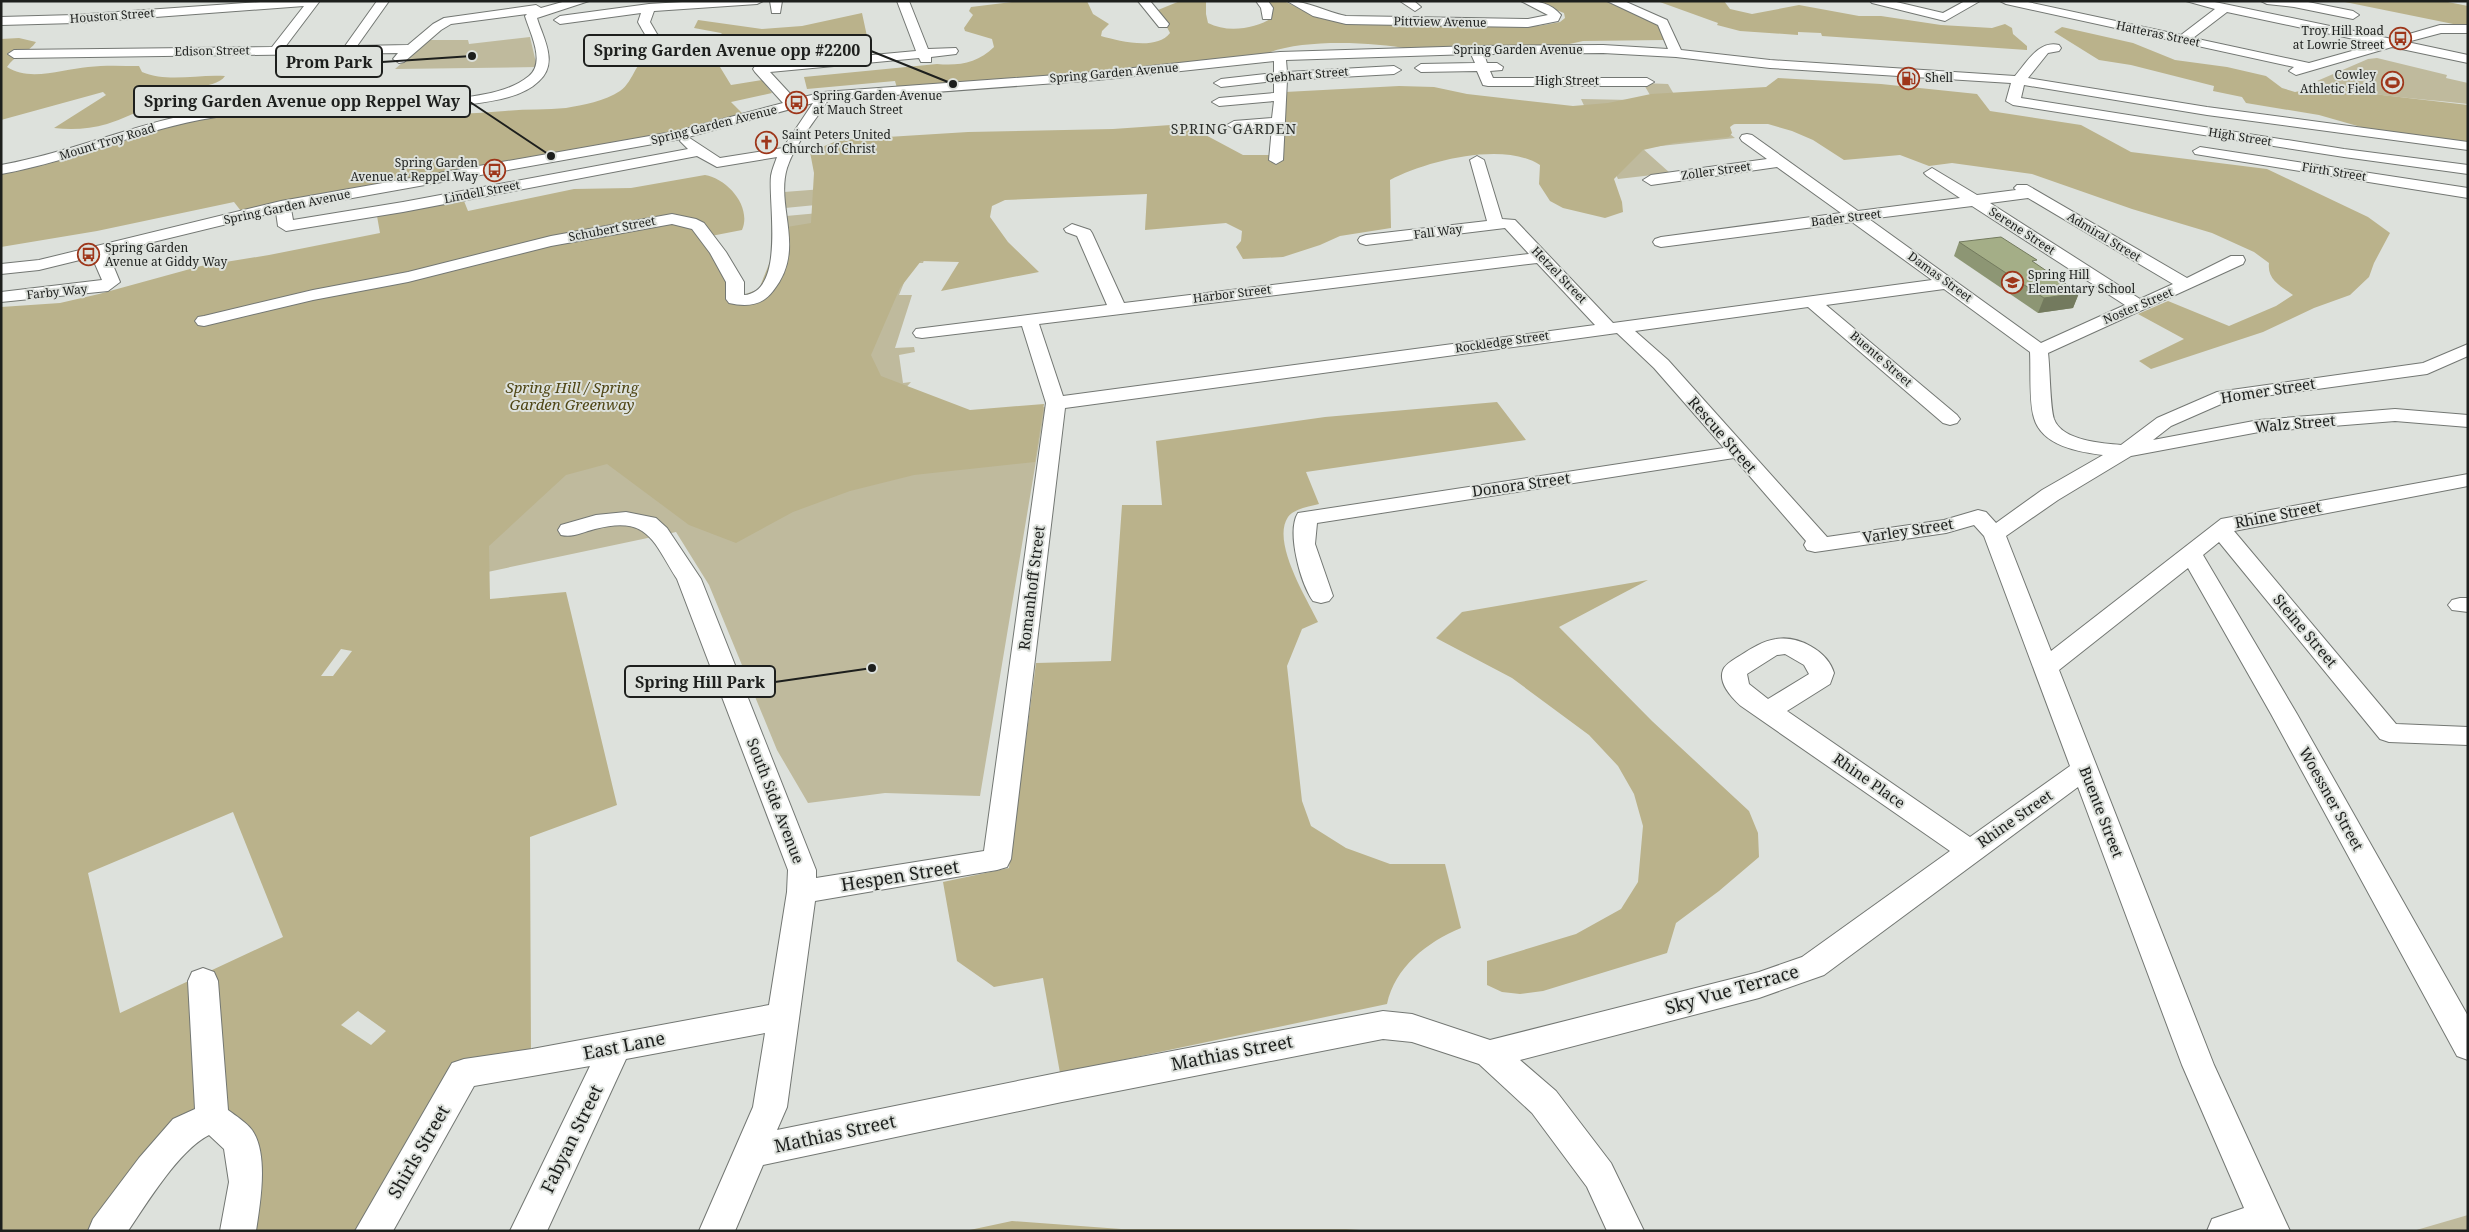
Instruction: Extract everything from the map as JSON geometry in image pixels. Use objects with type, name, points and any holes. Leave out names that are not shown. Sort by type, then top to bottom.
[{"type":"street","points":[[349,49],[383,1]]},
{"type":"street","points":[[535,11],[583,1]]},
{"type":"street","points":[[392,64],[447,16],[535,11],[650,8],[758,1]]},
{"type":"street","points":[[903,1],[925,56]]},
{"type":"street","points":[[1144,1],[1163,24]]},
{"type":"street","points":[[1262,1],[1267,8],[1267,16]]},
{"type":"street","name":"Pittview Avenue","points":[[1293,1],[1317,13],[1346,20],[1528,23],[1554,18],[1553,12],[1527,1]]},
{"type":"street","points":[[1613,1],[1642,12],[1663,23],[1676,53]]},
{"type":"street","points":[[1876,1],[1945,17],[1974,1]]},
{"type":"street","name":"Hatteras Street","points":[[2006,1],[2310,67]]},
{"type":"street","points":[[2192,1],[2226,6],[2468,59]]},
{"type":"street","points":[[2267,1],[2294,3],[2353,15]]},
{"type":"street","points":[[276,50],[313,2]]},
{"type":"street","name":"Houston Street","points":[[1,21],[313,2]]},
{"type":"street","points":[[1364,14],[1410,4]]},
{"type":"street","points":[[2070,15],[2085,6]]},
{"type":"street","points":[[2182,40],[2226,6]]},
{"type":"street","points":[[650,8],[644,22],[659,44],[668,50]]},
{"type":"street","name":"Mount Troy Road","points":[[1,170],[37,163],[172,122],[212,113],[247,110],[374,112],[467,101],[497,95],[524,85],[542,71],[544,61],[535,11]]},
{"type":"street","points":[[2208,20],[2227,24]]},
{"type":"street","points":[[2280,76],[2440,28],[2468,29]]},
{"type":"street","points":[[2020,80],[2044,50],[2055,48]]},
{"type":"street","name":"Edison Street","points":[[14,54],[411,49]]},
{"type":"street","points":[[1553,49],[1566,83]]},
{"type":"street","name":"Spring Garden Avenue","points":[[1,269],[39,265],[281,206],[679,135],[824,96],[1098,76],[1280,56],[1553,49],[1676,53],[1770,64],[2020,80],[2208,111],[2435,142]]},
{"type":"street","points":[[1476,50],[1482,67]]},
{"type":"street","points":[[792,105],[760,69],[925,56],[952,51]]},
{"type":"street","points":[[2364,52],[2392,58]]},
{"type":"street","points":[[1276,160],[1281,96],[1280,56]]},
{"type":"street","points":[[1421,68],[1511,66]]},
{"type":"street","name":"High Street","points":[[1482,67],[1488,82],[1647,82]]},
{"type":"street","name":"Gebhart Street","points":[[1221,83],[1281,76],[1394,70]]},
{"type":"street","name":"High Street","points":[[2020,80],[2013,101],[2468,170]]},
{"type":"street","name":"Schubert Street","points":[[204,322],[313,295],[408,277],[551,241],[672,219],[690,222],[698,226],[718,252],[735,282],[735,299],[752,301],[760,297],[771,283],[781,248],[780,170],[789,151],[824,96]]},
{"type":"street","points":[[1218,102],[1281,96]]},
{"type":"street","points":[[1234,124],[1279,122]]},
{"type":"street","points":[[679,135],[698,151],[717,163],[789,151]]},
{"type":"street","name":"Damas Street","points":[[1747,138],[1857,216],[2039,350]]},
{"type":"street","points":[[2432,188],[2427,164],[2435,142],[2468,146]]},
{"type":"street","name":"Lindell Street","points":[[281,206],[286,226],[403,207],[698,151]]},
{"type":"street","name":"Firth Street","points":[[2200,151],[2468,193]]},
{"type":"street","name":"Hetzel Street","points":[[1477,160],[1503,224],[1615,327]]},
{"type":"street","name":"Zoller Street","points":[[1651,180],[1780,162]]},
{"type":"street","name":"Serene Street","points":[[1932,173],[1977,200],[2138,305]]},
{"type":"street","name":"Bader Street","points":[[1661,242],[1977,200],[2026,190]]},
{"type":"street","name":"Admiral Street","points":[[2026,190],[2186,285]]},
{"type":"street","name":"Fall Way","points":[[1366,240],[1503,224]]},
{"type":"street","points":[[1072,229],[1084,233],[1117,308]]},
{"type":"street","name":"Farby Way","points":[[1,297],[102,287],[110,282],[98,250]]},
{"type":"street","name":"Harbor Street","points":[[922,333],[1541,257]]},
{"type":"street","name":"Noster Street","points":[[2039,350],[2186,285],[2237,260]]},
{"type":"street","name":"Rockledge Street","points":[[1056,403],[1949,283]]},
{"type":"street","name":"Buente Street","points":[[1811,301],[1950,419]]},
{"type":"street","name":"Romanhoff Street","points":[[997,859],[1056,403],[1030,320]]},
{"type":"street","name":"Rescue Street","points":[[1615,327],[1661,364],[1818,544]]},
{"type":"street","name":"Homer Street","points":[[2125,451],[2164,422],[2224,396],[2426,368],[2468,349]]},
{"type":"street","points":[[2039,350],[2044,419],[2049,429],[2078,445],[2125,451]]},
{"type":"street","name":"Walz Street","points":[[2125,451],[2259,426],[2395,415],[2468,421]]},
{"type":"street","points":[[1994,534],[2050,495],[2125,451]]},
{"type":"street","name":"Donora Street","points":[[1321,596],[1304,544],[1306,518],[1736,452]]},
{"type":"street","name":"Rhine Street","points":[[2045,668],[2191,554],[2220,529],[2243,520],[2468,480]]},
{"type":"street","name":"Varley Street","points":[[1818,544],[1946,526],[1978,517],[1994,534]]},
{"type":"street","name":"South Side Avenue","points":[[569,530],[596,522],[626,519],[648,523],[659,533],[688,579],[802,870],[802,892],[770,1107],[717,1231]]},
{"type":"street","name":"Steine Street","points":[[2220,529],[2389,732],[2468,736]]},
{"type":"street","name":"Buente Street","points":[[1994,534],[2198,1065],[2269,1225]]},
{"type":"street","name":"Woessner Street","points":[[2191,554],[2284,714],[2468,1046]]},
{"type":"street","name":"Rhine Place","points":[[1768,711],[1970,851]]},
{"type":"street","name":"Rhine Street","points":[[1970,851],[2084,769]]},
{"type":"street","name":"Sky Vue Terrace","points":[[1490,1054],[1759,985],[1813,966],[1970,851]]},
{"type":"street","name":"Hespen Street","points":[[802,892],[941,870],[997,859]]},
{"type":"street","points":[[204,982],[212,1116],[240,1142],[246,1182],[238,1231]]},
{"type":"street","name":"East Lane","points":[[464,1073],[784,1016]]},
{"type":"street","name":"Mathias Street","points":[[752,1151],[1375,1026],[1412,1028],[1490,1054],[1544,1102],[1599,1175],[1626,1231]]},
{"type":"street","name":"Fabyan Street","points":[[528,1231],[616,1047]]},
{"type":"street","name":"Shirls Street","points":[[374,1231],[464,1073]]},
{"type":"street","points":[[106,1231],[151,1169],[186,1130],[212,1116]]},
{"type":"street","points":[[2225,1231],[2269,1225]]},
{"type":"green space","points":[[1020,1],[1087,1],[1093,14],[1109,24],[1102,31],[1101,36],[1127,42],[1147,43],[1164,39],[1170,33],[1158,10],[1180,1],[1206,1],[1208,23],[1232,29],[1258,25],[1272,18],[1271,13],[1258,1],[1284,1],[1319,18],[1343,23],[1538,26],[1560,22],[1565,18],[1564,13],[1533,1],[1605,1],[1658,23],[1664,40],[1583,41],[1556,47],[1410,49],[1357,43],[1300,45],[1268,53],[1267,56],[1119,72],[897,88],[895,81],[807,89],[804,77],[937,64],[960,64],[975,60],[994,47],[992,39],[965,31],[964,28],[973,15],[969,11],[971,7]]},
{"type":"green space","points":[[1657,1],[1724,1],[1730,9],[1752,14],[1799,5],[1859,16],[1881,16],[1941,25],[1992,28],[2005,24],[2012,28],[2013,34],[2027,46],[2027,50],[1822,36],[1821,33],[1798,32],[1798,35],[1740,31],[1717,25],[1718,23]]},
{"type":"green space","points":[[2340,1],[2443,1],[2468,6],[2468,27]]},
{"type":"green space","points":[[862,13],[868,41],[805,45],[806,62],[767,66],[743,62],[720,67],[731,85],[762,80],[772,93],[731,102],[743,114],[650,138],[241,211],[234,202],[97,231],[1,247],[1,172],[35,166],[193,120],[218,115],[252,113],[318,116],[458,114],[573,107],[601,100],[620,91],[625,87],[639,64],[648,55],[664,52],[703,51],[720,45],[726,38],[721,33],[694,28],[698,20],[762,29],[802,26]]},
{"type":"green space","points":[[2062,27],[2133,43],[2175,60],[2227,67],[2266,76],[2282,88],[2295,92],[2325,86],[2468,105],[2468,146],[2368,129],[2319,115],[2246,103],[2242,97],[2213,91],[2214,86],[2131,65],[2099,60],[2054,32]]},
{"type":"green space","points":[[530,37],[537,67],[395,69],[428,40],[468,40],[469,44]]},
{"type":"green space","points":[[19,38],[36,42],[7,67],[26,74],[94,66],[139,66],[142,72],[162,77],[225,76],[216,83],[186,91],[118,120],[94,127],[54,128],[106,95],[103,92],[1,120],[1,39]]},
{"type":"green space","name":"Cowley Athletic Field","points":[[2377,58],[2447,75],[2446,78],[2468,83],[2468,104],[2373,94],[2317,81],[2368,59]]},
{"type":"green space","name":"Spring Hill / Spring Garden Greenway","points":[[1778,78],[1881,84],[1977,94],[1990,111],[2081,125],[2131,152],[2267,169],[2368,217],[2390,233],[2374,263],[2369,277],[2350,295],[2314,308],[2263,332],[2151,369],[2139,361],[2184,339],[2138,314],[2168,301],[2229,326],[2276,306],[2293,295],[2276,282],[2270,274],[2269,263],[2254,252],[2212,233],[2132,209],[2032,174],[1952,163],[1929,166],[1900,155],[1844,160],[1813,140],[1768,124],[1734,124],[1730,127],[1732,133],[1729,137],[1674,143],[1643,150],[1614,179],[1622,202],[1623,212],[1605,218],[1563,208],[1550,201],[1539,184],[1540,165],[1524,158],[1486,154],[1465,156],[1423,166],[1390,180],[1391,228],[1340,236],[1320,245],[1283,257],[1243,259],[1236,247],[1241,241],[1242,231],[1226,223],[1145,230],[1147,194],[1005,200],[992,206],[990,217],[1008,242],[1039,272],[941,291],[959,262],[921,261],[900,288],[871,355],[881,376],[970,410],[1044,404],[1035,462],[914,475],[850,491],[793,512],[736,543],[689,525],[607,464],[566,475],[489,546],[490,599],[566,592],[617,805],[530,837],[531,1053],[460,1066],[363,1231],[246,1231],[259,1170],[251,1128],[221,1106],[94,1231],[1,1231],[1,307],[60,303],[201,266],[269,255],[380,233],[377,216],[464,201],[468,211],[574,189],[631,188],[705,175],[722,182],[729,188],[736,195],[744,212],[742,230],[711,236],[738,297],[759,289],[781,228],[811,223],[814,173],[810,152],[839,140],[968,132],[1113,129],[1185,124],[1243,155],[1281,155],[1285,92],[1399,86],[1434,87],[1467,94],[1573,106],[1608,103],[1651,94],[1766,87]],"holes":[[[341,649],[352,651],[333,676],[321,676]],[[233,812],[283,937],[120,1013],[88,873]],[[358,1011],[386,1031],[371,1045],[341,1025]]]},
{"type":"green space","points":[[1643,83],[1668,84],[1686,115],[1725,116],[1736,124],[1720,126],[1735,138],[1642,148],[1670,173],[1618,179],[1581,99],[1631,100],[1657,107]]},
{"type":"green space","name":"Spring Hill / Spring Garden Greenway","points":[[964,151],[923,263],[912,263],[899,295],[912,295],[895,348],[914,347],[915,352],[899,355],[903,383],[911,382],[902,392],[907,417],[1045,407],[980,796],[885,793],[808,803],[777,750],[709,585],[676,532],[1,675],[722,315],[758,311],[786,216],[863,209],[867,200],[785,208],[784,192],[875,185]]},
{"type":"green space","points":[[1497,402],[1526,440],[1306,472],[1319,504],[1302,508],[1291,514],[1284,528],[1284,541],[1292,570],[1318,622],[1302,629],[1287,666],[1302,801],[1311,826],[1346,848],[1390,864],[1445,864],[1461,928],[1436,941],[1414,957],[1397,978],[1387,1004],[1060,1073],[1043,978],[994,987],[957,961],[943,882],[1009,868],[1036,663],[1111,661],[1122,505],[1162,505],[1156,441],[1325,417]]},
{"type":"green space","points":[[1648,580],[1559,627],[1652,721],[1749,811],[1758,833],[1759,857],[1719,891],[1676,923],[1667,953],[1543,991],[1520,994],[1502,992],[1487,985],[1487,961],[1576,934],[1621,909],[1638,882],[1643,826],[1634,794],[1618,766],[1589,735],[1512,678],[1436,638],[1462,612]]},
{"type":"green space","points":[[2468,1215],[2468,1231],[2413,1231]]},
{"type":"green space","points":[[1012,1221],[1121,1229],[1346,1229],[1374,1231],[965,1231]]},
{"type":"building","points":[[2001,237],[2037,260],[2032,261],[2079,293],[2044,298],[1959,242]]},
{"type":"place","name":"Troy Hill Road at Lowrie Street","points":[[2400,38]]},
{"type":"place","name":"Prom Park","points":[[472,56]]},
{"type":"place","name":"Shell","points":[[1909,78]]},
{"type":"place","name":"Cowley Athletic Field","points":[[2392,82]]},
{"type":"place","name":"Spring Garden Avenue opp #2200","points":[[953,84]]},
{"type":"place","name":"Spring Garden Avenue at Mauch Street","points":[[797,103]]},
{"type":"place","name":"Saint Peters United Church of Christ","points":[[766,142]]},
{"type":"place","name":"Spring Garden Avenue opp Reppel Way","points":[[551,156]]},
{"type":"place","name":"Spring Garden Avenue at Reppel Way","points":[[494,170]]},
{"type":"place","name":"Spring Garden Avenue at Giddy Way","points":[[89,255]]},
{"type":"place","name":"Spring Hill Elementary School","points":[[2012,282]]},
{"type":"place","name":"Spring Hill Park","points":[[872,668]]},
{"type":"district","name":"SPRING GARDEN","points":[[1234,129]]}]
